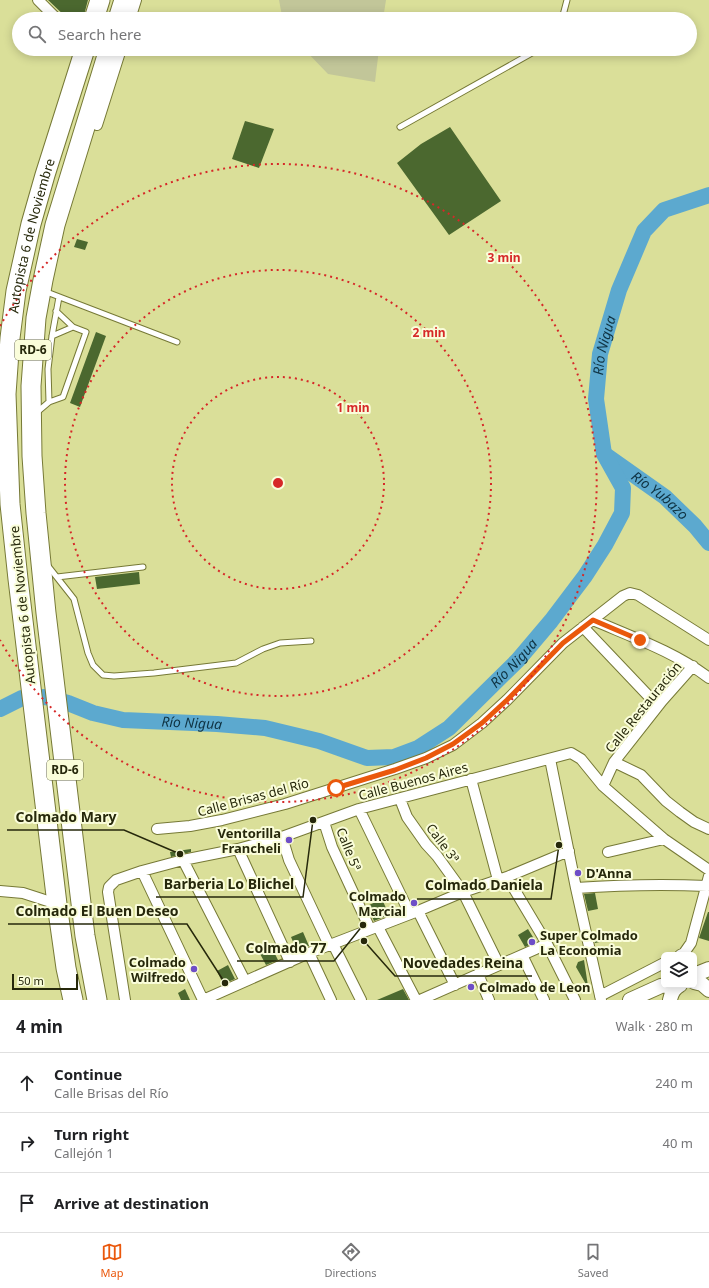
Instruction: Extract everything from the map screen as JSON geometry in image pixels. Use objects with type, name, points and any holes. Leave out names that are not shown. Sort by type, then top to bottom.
[{"type":"highway","points":[[96,12],[100,0]]},
{"type":"highway","points":[[120,12],[124,0]]},
{"type":"highway","name":"Autopista 6 de Noviembre","points":[[73,1000],[66,968],[57,904],[28,664],[10,504],[3,388],[16,291],[31,224],[82,56]]},
{"type":"highway","name":"Autopista 6 de Noviembre","points":[[97,1000],[92,980],[85,936],[40,558],[32,456],[31,418],[32,360],[36,318],[41,290],[56,226],[108,56]]},
{"type":"highway","points":[[68,184],[97,125]]},
{"type":"highway","points":[[92,980],[103,1000]]},
{"type":"street","points":[[38,0],[49,12]]},
{"type":"street","points":[[132,12],[136,0]]},
{"type":"street","points":[[97,125],[108,56]]},
{"type":"street","name":"Calle Brisas del Río","points":[[157,829],[190,826],[222,820],[285,804],[395,770],[426,758],[453,744],[482,723],[507,700],[563,643],[623,596],[630,593],[638,595],[709,640]]},
{"type":"street","points":[[593,620],[640,640],[693,666],[709,678]]},
{"type":"street","points":[[583,627],[658,706]]},
{"type":"street","name":"Calle Restauración","points":[[603,786],[614,762],[658,706],[693,666]]},
{"type":"street","name":"Calle Buenos Aires","points":[[125,1000],[108,892],[109,887],[116,880],[183,860],[238,849],[282,837],[359,809],[571,753],[581,759],[603,786],[664,839],[709,870]]},
{"type":"street","points":[[550,759],[576,888],[601,998],[661,965]]},
{"type":"street","points":[[614,762],[641,775],[666,801],[694,822],[709,829]]},
{"type":"street","points":[[471,779],[503,879],[547,944],[575,1000]]},
{"type":"street","name":"Calle 3ª","points":[[400,799],[411,822],[463,892],[499,965]]},
{"type":"street","points":[[359,809],[414,913],[455,984]]},
{"type":"street","name":"Calle 5ª","points":[[324,822],[332,847],[374,928],[416,1000]]},
{"type":"street","points":[[282,837],[289,860],[361,1000]]},
{"type":"street","points":[[608,852],[664,839]]},
{"type":"street","points":[[238,849],[290,962]]},
{"type":"street","points":[[142,871],[203,1000],[331,944],[414,913],[463,892],[503,879],[569,851]]},
{"type":"street","points":[[183,860],[245,981]]},
{"type":"street","points":[[576,888],[608,885],[671,884],[708,881],[691,943],[685,952]]},
{"type":"street","points":[[0,891],[23,893],[57,904]]},
{"type":"street","points":[[420,1000],[547,944]]},
{"type":"street","points":[[309,953],[331,1000]]},
{"type":"street","points":[[522,955],[544,1000]]},
{"type":"street","points":[[697,976],[699,973],[709,969]]},
{"type":"street","points":[[478,974],[489,1000]]},
{"type":"street","points":[[697,982],[709,990]]},
{"type":"street","points":[[638,998],[661,986]]},
{"type":"street","points":[[670,1000],[671,994],[676,988]]},
{"type":"lane","points":[[564,12],[567,0]]},
{"type":"lane","points":[[400,127],[527,56]]},
{"type":"lane","points":[[41,290],[177,342]]},
{"type":"lane","points":[[49,402],[48,369],[59,296]]},
{"type":"lane","points":[[31,418],[49,402],[63,397],[86,332],[72,327],[56,311]]},
{"type":"lane","points":[[52,336],[72,327]]},
{"type":"lane","points":[[40,558],[74,599],[88,654],[93,664],[103,674],[114,676],[154,673],[236,663],[280,642],[311,641]]},
{"type":"lane","points":[[57,577],[144,566]]},
{"type":"green space","points":[[279,0],[386,0],[384,12],[281,12]]},
{"type":"green space","points":[[311,56],[378,56],[375,82],[328,74]]},
{"type":"building","points":[[48,0],[88,0],[85,12],[61,12]]},
{"type":"building","points":[[245,121],[274,129],[259,168],[232,159]]},
{"type":"building","points":[[450,127],[501,201],[449,235],[397,163],[421,144]]},
{"type":"building","points":[[77,239],[88,242],[85,250],[74,247]]},
{"type":"building","points":[[96,332],[106,336],[80,407],[70,403]]},
{"type":"building","points":[[139,572],[140,584],[97,589],[95,577]]},
{"type":"building","points":[[191,849],[191,852],[171,857],[170,852]]},
{"type":"building","points":[[595,893],[598,909],[588,911],[584,894]]},
{"type":"building","points":[[382,899],[389,915],[374,921],[367,906]]},
{"type":"building","points":[[709,912],[709,941],[699,938]]},
{"type":"building","points":[[528,929],[536,942],[525,947],[518,935]]},
{"type":"building","points":[[303,932],[309,946],[297,951],[291,937]]},
{"type":"building","points":[[607,933],[609,940],[595,943],[593,936]]},
{"type":"building","points":[[270,944],[278,960],[266,965],[258,950]]},
{"type":"building","points":[[584,960],[588,986],[576,967],[578,962]]},
{"type":"building","points":[[228,965],[235,979],[223,984],[217,971]]},
{"type":"building","points":[[185,989],[190,1000],[181,1000],[178,993]]},
{"type":"building","points":[[403,989],[409,1000],[377,1000]]},
{"type":"waterway","name":"Río Nigua","points":[[0,709],[22,698],[46,697],[68,703],[93,713],[123,720],[217,724],[265,728],[319,741],[367,758],[394,757],[418,748],[449,728],[518,660],[551,621],[585,576],[605,545],[622,513],[623,488],[604,454],[596,399],[600,354],[619,290],[644,231],[664,210],[709,195]]},
{"type":"waterway","name":"Río Yubazo","points":[[607,456],[665,497],[695,526],[709,543]]},
{"type":"place","name":"Barberia Lo Blichel","points":[[313,820]]},
{"type":"place","name":"Ventorilla Francheli","points":[[289,840]]},
{"type":"place","name":"Colmado Daniela","points":[[559,845]]},
{"type":"place","name":"Colmado Mary","points":[[180,854]]},
{"type":"place","name":"D'Anna","points":[[578,873]]},
{"type":"place","name":"Colmado Marcial","points":[[414,903]]},
{"type":"place","name":"Colmado 77","points":[[363,925]]},
{"type":"place","name":"Novedades Reina","points":[[364,941]]},
{"type":"place","name":"Super Colmado La Economia","points":[[532,942]]},
{"type":"place","name":"Colmado Wilfredo","points":[[194,969]]},
{"type":"place","name":"Colmado El Buen Deseo","points":[[225,983]]},
{"type":"place","name":"Colmado de Leon","points":[[471,987]]},
{"type":"route","points":[[336,788],[395,770],[426,758],[453,744],[482,723],[507,700],[563,643],[593,620],[640,640]]}]
